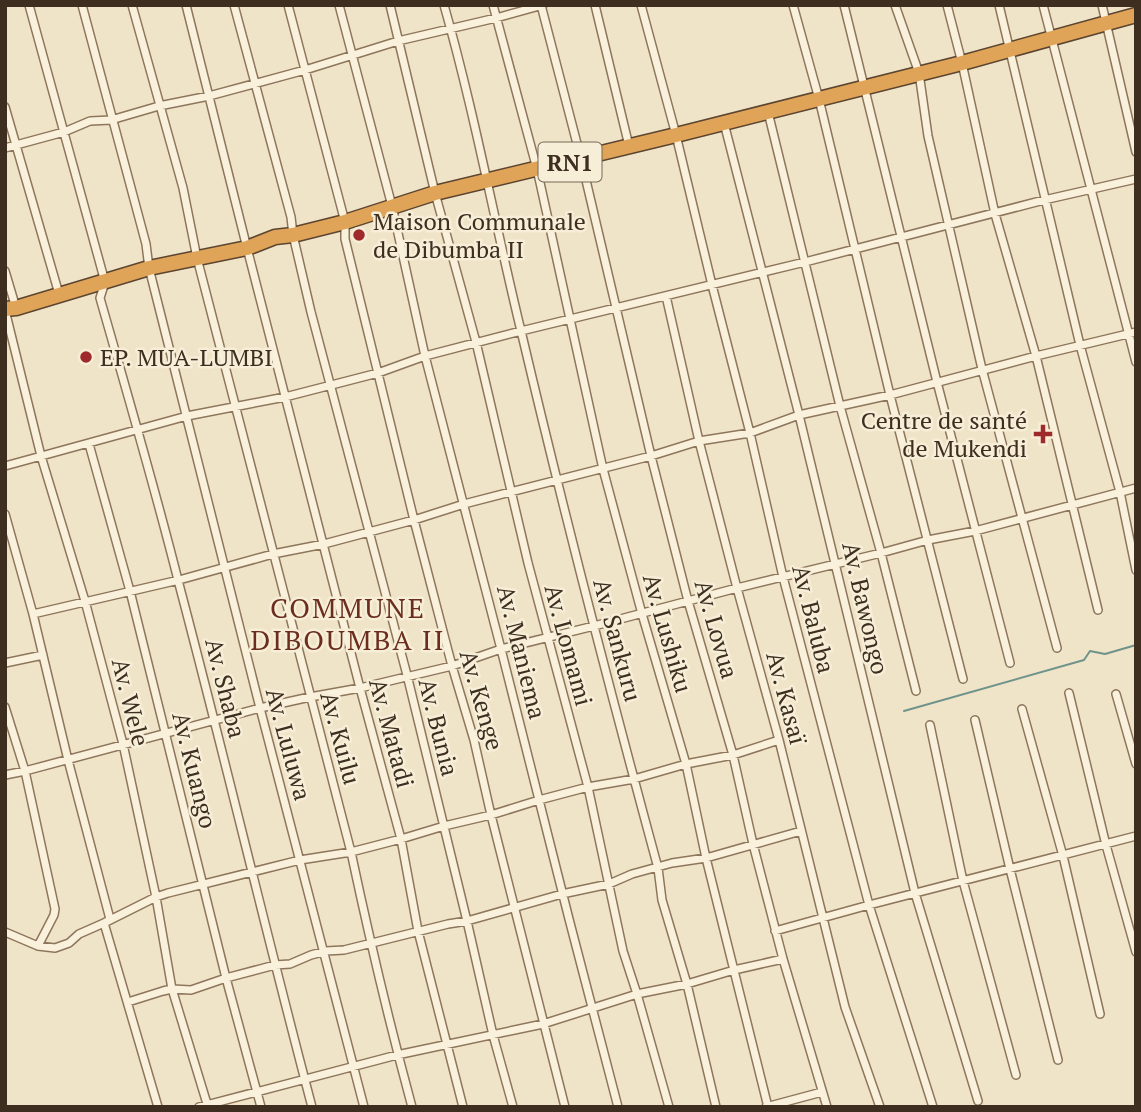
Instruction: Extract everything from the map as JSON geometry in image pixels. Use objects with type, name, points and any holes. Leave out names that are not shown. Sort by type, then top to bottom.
[{"type":"highway","name":"RN1","points":[[11,308],[149,268],[247,248],[275,237],[345,222],[435,193],[962,63],[1136,15]]},
{"type":"street","name":"Av. Shaba","points":[[29,5],[105,282],[100,298],[179,580],[312,1107]]},
{"type":"street","name":"Av. Luluwa","points":[[82,5],[146,244],[149,268],[224,567],[364,1107]]},
{"type":"street","name":"Av. Kuilu","points":[[132,5],[183,188],[197,258],[351,852],[370,943],[412,1107]]},
{"type":"street","name":"Av. Matadi","points":[[186,5],[401,839],[418,931],[463,1107]]},
{"type":"street","name":"Av. Bunia","points":[[234,5],[291,217],[311,312],[407,675],[493,1035],[513,1107]]},
{"type":"street","name":"Av. Kenge","points":[[288,5],[345,222],[345,239],[414,520],[474,740],[565,1107]]},
{"type":"street","name":"Av. Maniema","points":[[339,5],[392,206],[425,356],[618,1107]]},
{"type":"street","name":"Av. Lomami","points":[[390,5],[510,492],[588,787],[623,951],[668,1107]]},
{"type":"street","name":"Av. Sankuru","points":[[443,5],[488,181],[557,481],[658,868],[662,900],[687,984],[716,1107]]},
{"type":"street","name":"Av. Lushiku","points":[[493,5],[537,169],[603,469],[686,764],[706,858],[767,1106]]},
{"type":"street","points":[[5,148],[64,132],[90,121],[111,120],[159,106],[209,96],[398,41],[542,5]]},
{"type":"street","name":"Av. Lovua","points":[[542,5],[688,601],[733,755],[775,931],[827,1107]]},
{"type":"street","points":[[595,5],[629,146]]},
{"type":"street","name":"Av. Baluba","points":[[641,5],[750,433],[783,577],[869,905],[933,1107]]},
{"type":"street","points":[[793,5],[819,99],[890,395],[963,679]]},
{"type":"street","points":[[844,5],[1010,663]]},
{"type":"street","points":[[895,5],[919,73],[928,136],[982,369],[1057,648]]},
{"type":"street","points":[[947,5],[995,214],[1036,356],[1098,610]]},
{"type":"street","points":[[999,5],[1080,345],[1120,492],[1136,570]]},
{"type":"street","points":[[1043,5],[1091,190],[1132,332],[1136,362]]},
{"type":"street","points":[[1102,5],[1136,152]]},
{"type":"street","points":[[5,107],[60,294]]},
{"type":"street","points":[[768,111],[840,406],[916,691]]},
{"type":"street","name":"Av. Bawongo","points":[[723,123],[799,415],[915,893],[978,1101]]},
{"type":"street","points":[[5,466],[187,416],[285,397],[378,373],[475,342],[1136,179]]},
{"type":"street","name":"Av. Wele","points":[[5,271],[41,456],[85,601],[123,744],[156,897],[172,989],[208,1105]]},
{"type":"street","name":"Av. Kasaï","points":[[666,296],[699,441],[779,740],[845,1007],[880,1107]]},
{"type":"street","points":[[33,614],[179,580],[273,554],[324,544],[699,441],[750,433],[799,415],[890,395],[1132,332]]},
{"type":"street","name":"Av. Kuango","points":[[89,444],[130,591],[226,978],[261,1107]]},
{"type":"street","points":[[5,775],[260,708],[452,666],[501,649],[928,540],[975,531],[1136,488]]},
{"type":"street","points":[[5,514],[33,614],[107,921],[158,1107]]},
{"type":"street","points":[[5,663],[43,655]]},
{"type":"street","points":[[1069,694],[1106,845],[1136,952]]},
{"type":"street","points":[[1116,694],[1136,764]]},
{"type":"street","points":[[5,707],[24,771],[55,909],[38,946]]},
{"type":"street","points":[[1022,709],[1063,856],[1100,1014]]},
{"type":"street","points":[[975,720],[1058,1060]]},
{"type":"street","points":[[930,725],[963,881],[1016,1074]]},
{"type":"street","points":[[5,932],[38,946],[62,947],[79,934],[156,897],[300,860],[351,852],[588,787],[634,779],[686,764],[733,755],[779,740]]},
{"type":"street","points":[[128,1002],[172,989],[191,990],[275,965],[290,964],[323,952],[344,950],[467,921],[562,894],[609,884],[632,874],[672,863],[706,858],[801,831]]},
{"type":"street","points":[[775,931],[1136,836]]},
{"type":"street","points":[[199,1107],[397,1055],[543,1024],[637,994],[783,959]]},
{"type":"street","points":[[767,1106],[822,1092]]},
{"type":"waterway","points":[[904,711],[1084,660],[1090,651],[1105,654],[1136,645]]},
{"type":"place","name":"Maison Communale de Dibumba II","points":[[359,235]]},
{"type":"place","name":"EP. MUA-LUMBI","points":[[86,357]]},
{"type":"place","name":"Centre de santé de Mukendi","points":[[1043,434]]},
{"type":"district","name":"COMMUNE DIBOUMBA II","points":[[348,623]]}]
